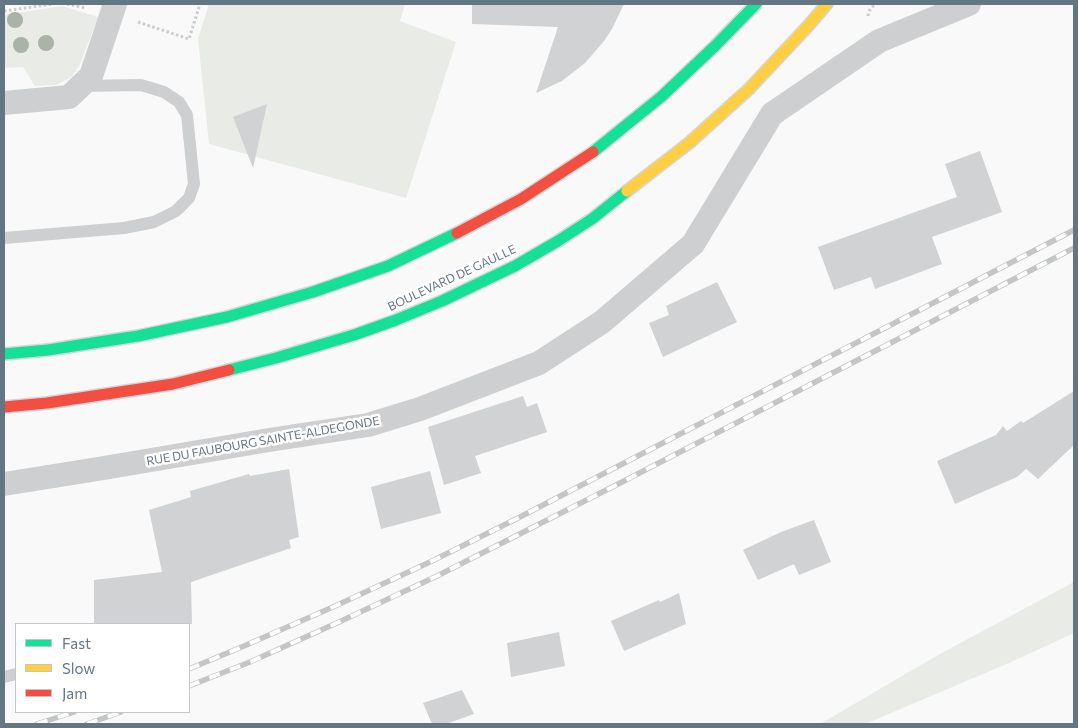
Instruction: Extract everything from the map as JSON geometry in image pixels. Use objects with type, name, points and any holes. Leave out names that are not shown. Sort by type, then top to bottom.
[{"type":"main road","points":[[4,354],[48,350],[129,337],[227,317],[313,292],[388,266],[447,239],[521,199],[597,149],[660,97],[716,46],[756,4]]},
{"type":"main road","name":"BOULEVARD DE GAULLE","points":[[4,408],[173,384],[276,358],[354,335],[396,320],[442,301],[516,266],[592,219],[689,143],[749,89],[827,4]]},
{"type":"street","name":"RUE DU FAUBOURG SAINTE-ALDEGONDE","points":[[4,484],[368,425],[420,409],[539,363],[602,322],[693,244],[772,114],[879,42],[969,4]]},
{"type":"street","points":[[4,103],[70,97],[91,76],[114,9]]},
{"type":"lane","points":[[4,238],[124,228],[154,222],[176,211],[189,198],[194,184],[187,115],[179,102],[164,92],[141,85],[81,86]]},
{"type":"path","points":[[4,11],[53,4]]},
{"type":"path","points":[[114,9],[189,39],[200,4]]},
{"type":"shaded area","points":[[209,4],[405,4],[400,21],[456,42],[406,198],[209,144],[198,39]]},
{"type":"shaded area","points":[[62,6],[98,17],[80,64],[72,77],[56,85],[35,86],[23,67],[4,68],[4,15]]},
{"type":"shaded area","points":[[1074,582],[1074,633],[1009,663],[865,724],[820,724],[938,655]]},
{"type":"building","points":[[472,4],[624,4],[612,29],[585,63],[562,81],[536,93],[558,27],[472,24]]},
{"type":"building","points":[[267,104],[253,168],[233,117]]},
{"type":"building","points":[[980,151],[1002,212],[932,237],[942,264],[875,289],[871,277],[834,290],[818,247],[957,197],[945,164]]},
{"type":"building","points":[[717,282],[737,322],[663,357],[649,323],[669,315],[666,306]]},
{"type":"building","points":[[1074,391],[1074,445],[1038,479],[1026,469],[1017,477],[955,504],[937,461],[996,435],[1003,426],[1007,431],[1021,421],[1023,423]]},
{"type":"building","points":[[523,396],[527,407],[537,403],[547,432],[475,456],[481,473],[444,485],[428,427]]},
{"type":"building","points":[[289,469],[299,537],[289,540],[291,548],[191,582],[192,624],[94,623],[94,580],[162,572],[149,510],[191,497],[190,491],[249,474],[250,476]]},
{"type":"building","points":[[430,471],[441,513],[381,529],[371,487]]},
{"type":"building","points":[[814,520],[831,562],[799,575],[794,564],[758,580],[743,550],[781,532]]},
{"type":"building","points":[[679,593],[686,624],[624,651],[611,621]]},
{"type":"building","points":[[559,632],[565,666],[511,677],[507,643]]},
{"type":"building","points":[[462,690],[474,714],[446,724],[432,724],[423,703]]},
{"type":"railway","points":[[190,669],[333,607],[430,562],[1074,230]]},
{"type":"railway","points":[[190,686],[250,662],[437,576],[1074,248]]},
{"type":"railway","points":[[37,724],[71,713]]},
{"type":"railway","points":[[87,724],[118,713]]},
{"type":"traffic: fast","points":[[593,152],[661,97],[756,4]]},
{"type":"traffic: fast","points":[[229,370],[354,335],[442,301],[515,266],[558,241],[592,219],[627,191]]},
{"type":"traffic: fast","points":[[4,354],[48,350],[138,336],[227,317],[313,292],[388,266],[457,233]]},
{"type":"traffic: slow","points":[[627,191],[689,143],[749,89],[827,4]]},
{"type":"traffic: jam","points":[[457,233],[521,199],[593,152]]},
{"type":"traffic: jam","points":[[4,407],[47,403],[173,384],[229,370]]}]
